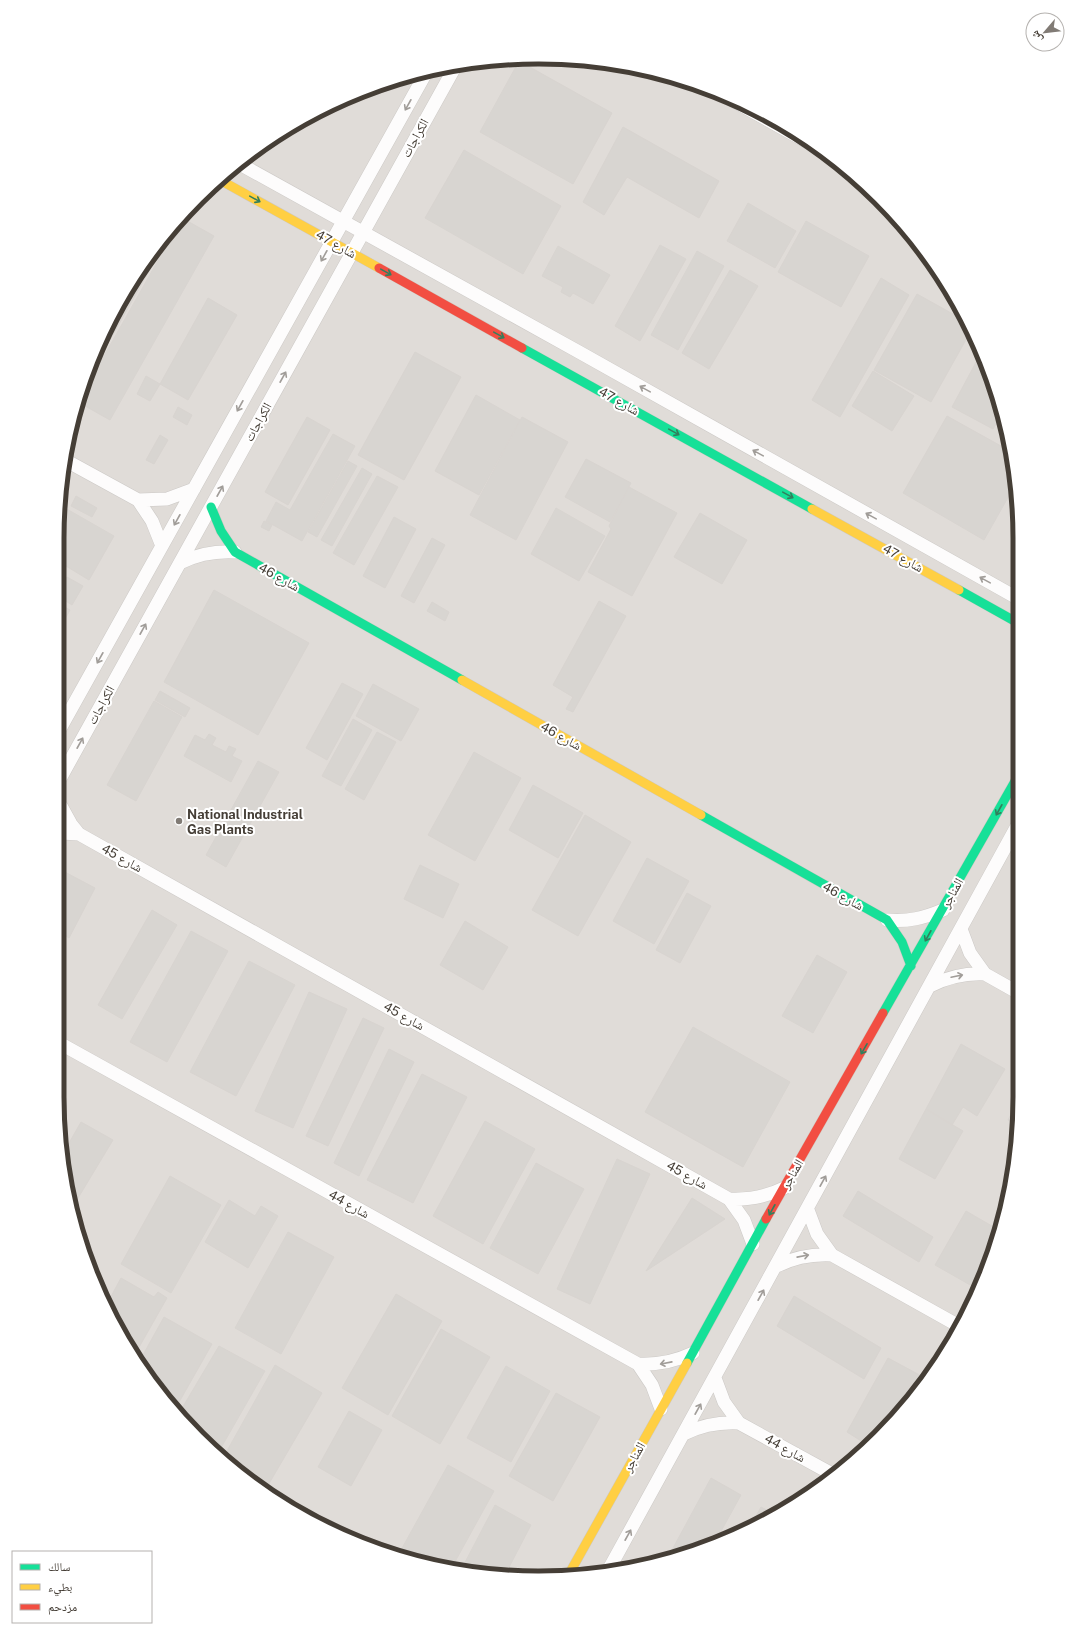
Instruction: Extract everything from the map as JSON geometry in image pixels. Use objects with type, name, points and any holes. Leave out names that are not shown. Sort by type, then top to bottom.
[{"type":"street","name":"الكراجات","points":[[64,772],[452,72]]},
{"type":"street","name":"الكراجات","points":[[64,722],[423,78]]},
{"type":"street","name":"شارع 47","points":[[244,167],[579,352],[1013,596]]},
{"type":"street","name":"شارع 47","points":[[225,183],[1013,620]]},
{"type":"street","points":[[70,463],[138,500],[152,521],[162,546]]},
{"type":"street","points":[[138,500],[166,499],[194,490]]},
{"type":"street","name":"شارع 46","points":[[211,507],[221,531],[236,552],[887,920],[916,920],[943,910]]},
{"type":"street","name":"شارع 46","points":[[180,563],[207,553],[221,551],[236,552]]},
{"type":"street","name":"المناجر","points":[[571,1570],[784,1188],[1013,785]]},
{"type":"street","name":"شارع 45","points":[[64,811],[79,834],[729,1199],[744,1220],[753,1244]]},
{"type":"street","name":"شارع 45","points":[[64,833],[79,834]]},
{"type":"street","name":"المناجر","points":[[611,1565],[808,1210],[1013,835]]},
{"type":"street","name":"شارع 46","points":[[887,920],[902,942],[911,966]]},
{"type":"street","points":[[961,929],[970,953],[985,974],[1013,990]]},
{"type":"street","points":[[930,986],[943,979],[956,975],[985,974]]},
{"type":"street","name":"شارع 44","points":[[64,1046],[638,1364],[652,1365],[666,1363],[680,1360],[693,1353]]},
{"type":"street","name":"شارع 45","points":[[729,1199],[744,1200],[758,1198],[772,1194],[784,1188]]},
{"type":"street","points":[[808,1210],[817,1234],[832,1255],[955,1324]]},
{"type":"street","points":[[776,1266],[803,1255],[832,1255]]},
{"type":"street","name":"شارع 44","points":[[638,1364],[652,1385],[661,1409]]},
{"type":"street","name":"شارع 44","points":[[715,1378],[724,1402],[739,1423]]},
{"type":"street","name":"شارع 44","points":[[684,1434],[710,1424],[725,1422],[739,1423],[828,1472]]},
{"type":"shaded area","points":[[538,64],[570,65],[631,73],[661,80],[720,100],[748,113],[802,144],[827,162],[874,203],[895,226],[933,275],[949,301],[977,357],[988,386],[1004,446],[1012,507],[1013,1096],[1009,1158],[997,1219],[977,1278],[949,1334],[915,1385],[874,1432],[827,1473],[802,1491],[748,1522],[691,1546],[631,1562],[570,1570],[507,1570],[446,1562],[416,1555],[357,1535],[301,1507],[275,1491],[226,1453],[203,1432],[182,1409],[144,1360],[128,1334],[100,1278],[80,1219],[68,1158],[64,1096],[64,538],[68,477],[80,416],[100,357],[128,301],[162,250],[203,203],[226,182],[275,144],[301,128],[357,100],[386,89],[446,73],[477,68]]},
{"type":"building","points":[[525,64],[612,113],[573,184],[480,132],[517,65]]},
{"type":"building","points":[[623,127],[719,181],[699,218],[627,177],[604,215],[583,202]]},
{"type":"building","points":[[464,150],[561,206],[523,274],[425,218]]},
{"type":"building","points":[[748,203],[796,231],[775,268],[727,241]]},
{"type":"building","points":[[187,221],[214,236],[110,420],[83,405],[93,375],[168,243],[182,226]]},
{"type":"building","points":[[806,221],[869,256],[841,307],[778,272]]},
{"type":"building","points":[[660,245],[686,259],[640,341],[615,326]]},
{"type":"building","points":[[558,246],[610,275],[593,304],[573,293],[570,297],[561,292],[563,287],[542,276]]},
{"type":"building","points":[[697,251],[724,266],[678,350],[651,335]]},
{"type":"building","points":[[157,257],[99,359],[128,301]]},
{"type":"building","points":[[730,270],[758,286],[709,369],[682,353]]},
{"type":"building","points":[[881,278],[909,295],[840,417],[812,400]]},
{"type":"building","points":[[917,294],[957,316],[968,337],[931,402],[874,370]]},
{"type":"building","points":[[208,298],[237,315],[188,400],[160,384]]},
{"type":"building","points":[[415,352],[461,377],[404,480],[358,455]]},
{"type":"building","points":[[978,359],[988,386],[999,426],[996,424],[993,429],[952,407]]},
{"type":"building","points":[[873,371],[914,396],[892,431],[852,406]]},
{"type":"building","points":[[146,376],[160,384],[150,401],[137,394]]},
{"type":"building","points":[[476,395],[520,420],[479,495],[435,471]]},
{"type":"building","points":[[178,407],[192,415],[187,425],[173,417]]},
{"type":"building","points":[[947,416],[1004,448],[1011,493],[984,540],[903,493]]},
{"type":"building","points":[[307,417],[330,430],[288,505],[265,492]]},
{"type":"building","points":[[522,417],[568,442],[516,540],[470,515]]},
{"type":"building","points":[[333,434],[355,446],[302,541],[266,521],[276,502],[290,510]]},
{"type":"building","points":[[160,435],[168,440],[154,464],[146,460]]},
{"type":"building","points":[[586,459],[631,483],[610,522],[565,497]]},
{"type":"building","points":[[348,461],[357,466],[317,537],[308,532]]},
{"type":"building","points":[[362,468],[372,474],[332,546],[321,540]]},
{"type":"building","points":[[377,476],[398,487],[354,565],[333,553]]},
{"type":"building","points":[[629,487],[677,513],[632,596],[588,572],[611,529],[609,526]]},
{"type":"building","points":[[76,496],[97,508],[92,517],[71,506]]},
{"type":"building","points":[[65,508],[114,536],[89,580],[64,565]]},
{"type":"building","points":[[556,508],[605,536],[579,581],[531,554]]},
{"type":"building","points":[[700,513],[747,540],[722,584],[674,557]]},
{"type":"building","points":[[394,517],[416,529],[385,588],[363,576]]},
{"type":"building","points":[[264,521],[272,525],[269,531],[261,527]]},
{"type":"building","points":[[432,538],[445,545],[414,603],[401,596]]},
{"type":"building","points":[[67,577],[83,586],[72,605],[64,600],[64,582]]},
{"type":"building","points":[[214,590],[309,643],[258,735],[164,682]]},
{"type":"building","points":[[599,601],[626,616],[573,712],[566,709],[573,697],[553,685]]},
{"type":"building","points":[[432,602],[449,612],[445,621],[427,611]]},
{"type":"building","points":[[64,607],[70,610],[64,621]]},
{"type":"building","points":[[342,683],[363,694],[327,760],[306,748]]},
{"type":"building","points":[[373,684],[419,709],[401,741],[356,716]]},
{"type":"building","points":[[160,691],[190,708],[185,717],[155,700]]},
{"type":"building","points":[[154,701],[182,717],[136,801],[107,785]]},
{"type":"building","points":[[353,719],[372,730],[341,786],[322,776]]},
{"type":"building","points":[[377,732],[396,742],[364,800],[345,789]]},
{"type":"building","points":[[209,734],[216,738],[212,745],[226,752],[229,746],[236,749],[232,756],[242,761],[231,782],[184,756],[195,735],[205,740]]},
{"type":"building","points":[[474,752],[521,778],[475,861],[428,835]]},
{"type":"building","points":[[258,761],[279,772],[226,867],[206,855]]},
{"type":"building","points":[[533,785],[583,813],[558,858],[509,830]]},
{"type":"building","points":[[585,815],[631,842],[578,936],[532,910]]},
{"type":"building","points":[[647,858],[689,881],[654,944],[613,921]]},
{"type":"building","points":[[420,865],[459,884],[443,918],[404,899]]},
{"type":"building","points":[[64,872],[95,888],[69,938],[64,935]]},
{"type":"building","points":[[687,893],[711,906],[680,963],[656,950]]},
{"type":"building","points":[[152,910],[177,925],[122,1019],[98,1005]]},
{"type":"building","points":[[465,921],[508,947],[483,990],[440,965]]},
{"type":"building","points":[[191,931],[228,951],[167,1062],[130,1042]]},
{"type":"building","points":[[817,955],[847,972],[813,1033],[782,1016]]},
{"type":"building","points":[[249,961],[295,985],[236,1096],[190,1072]]},
{"type":"building","points":[[309,992],[347,1009],[293,1128],[255,1111]]},
{"type":"building","points":[[363,1018],[384,1028],[328,1146],[306,1136]]},
{"type":"building","points":[[693,1027],[790,1082],[743,1167],[645,1112]]},
{"type":"building","points":[[961,1044],[1005,1069],[977,1116],[963,1107],[952,1125],[926,1109]]},
{"type":"building","points":[[389,1049],[414,1062],[359,1176],[334,1163]]},
{"type":"building","points":[[422,1074],[467,1097],[413,1203],[367,1180]]},
{"type":"building","points":[[926,1109],[963,1131],[935,1179],[899,1159]]},
{"type":"building","points":[[1013,1112],[1012,1123],[1008,1120]]},
{"type":"building","points":[[485,1121],[535,1149],[483,1244],[433,1216]]},
{"type":"building","points":[[81,1122],[113,1140],[76,1202],[73,1189],[67,1147]]},
{"type":"building","points":[[617,1159],[650,1174],[590,1304],[557,1289]]},
{"type":"building","points":[[536,1163],[584,1189],[538,1274],[490,1248]]},
{"type":"building","points":[[170,1176],[221,1205],[171,1293],[121,1264]]},
{"type":"building","points":[[858,1191],[933,1237],[919,1262],[843,1216]]},
{"type":"building","points":[[692,1198],[725,1219],[646,1271]]},
{"type":"building","points":[[229,1200],[255,1216],[261,1206],[278,1216],[248,1268],[205,1242]]},
{"type":"building","points":[[966,1211],[994,1228],[988,1249],[973,1287],[935,1265]]},
{"type":"building","points":[[288,1232],[334,1257],[281,1354],[235,1328]]},
{"type":"building","points":[[121,1278],[154,1297],[158,1292],[167,1298],[138,1350],[128,1334],[110,1299]]},
{"type":"building","points":[[396,1294],[442,1321],[388,1415],[342,1388]]},
{"type":"building","points":[[794,1296],[881,1348],[864,1379],[777,1326]]},
{"type":"building","points":[[164,1317],[212,1344],[178,1404],[142,1357]]},
{"type":"building","points":[[441,1329],[490,1357],[440,1444],[392,1416]]},
{"type":"building","points":[[219,1346],[265,1371],[221,1448],[203,1432],[182,1409]]},
{"type":"building","points":[[888,1358],[921,1376],[895,1409],[863,1442],[847,1432]]},
{"type":"building","points":[[275,1365],[322,1393],[268,1486],[226,1453]]},
{"type":"building","points":[[506,1366],[550,1391],[511,1462],[467,1438]]},
{"type":"building","points":[[556,1393],[600,1417],[553,1501],[509,1476]]},
{"type":"building","points":[[349,1411],[382,1430],[351,1486],[318,1467]]},
{"type":"building","points":[[448,1465],[494,1491],[454,1563],[416,1555],[401,1550]]},
{"type":"building","points":[[711,1478],[741,1495],[719,1535],[671,1552]]},
{"type":"building","points":[[495,1505],[531,1525],[508,1570],[464,1565]]},
{"type":"building","points":[[761,1507],[768,1511],[755,1518]]},
{"type":"traffic: fast","points":[[522,348],[812,509]]},
{"type":"traffic: fast","points":[[211,507],[221,531],[235,552],[462,680]]},
{"type":"traffic: fast","points":[[959,590],[1013,620]]},
{"type":"traffic: fast","points":[[883,1013],[1013,785]]},
{"type":"traffic: fast","points":[[701,815],[887,920],[902,942],[911,966]]},
{"type":"traffic: fast","points":[[687,1363],[766,1219]]},
{"type":"traffic: slow","points":[[225,183],[379,268]]},
{"type":"traffic: slow","points":[[812,509],[959,590]]},
{"type":"traffic: slow","points":[[462,680],[701,815]]},
{"type":"traffic: slow","points":[[571,1570],[687,1363]]},
{"type":"traffic: jam","points":[[379,268],[522,348]]},
{"type":"traffic: jam","points":[[766,1219],[883,1013]]},
{"type":"place","name":"National Industrial Gas Plants","points":[[179,821]]}]
